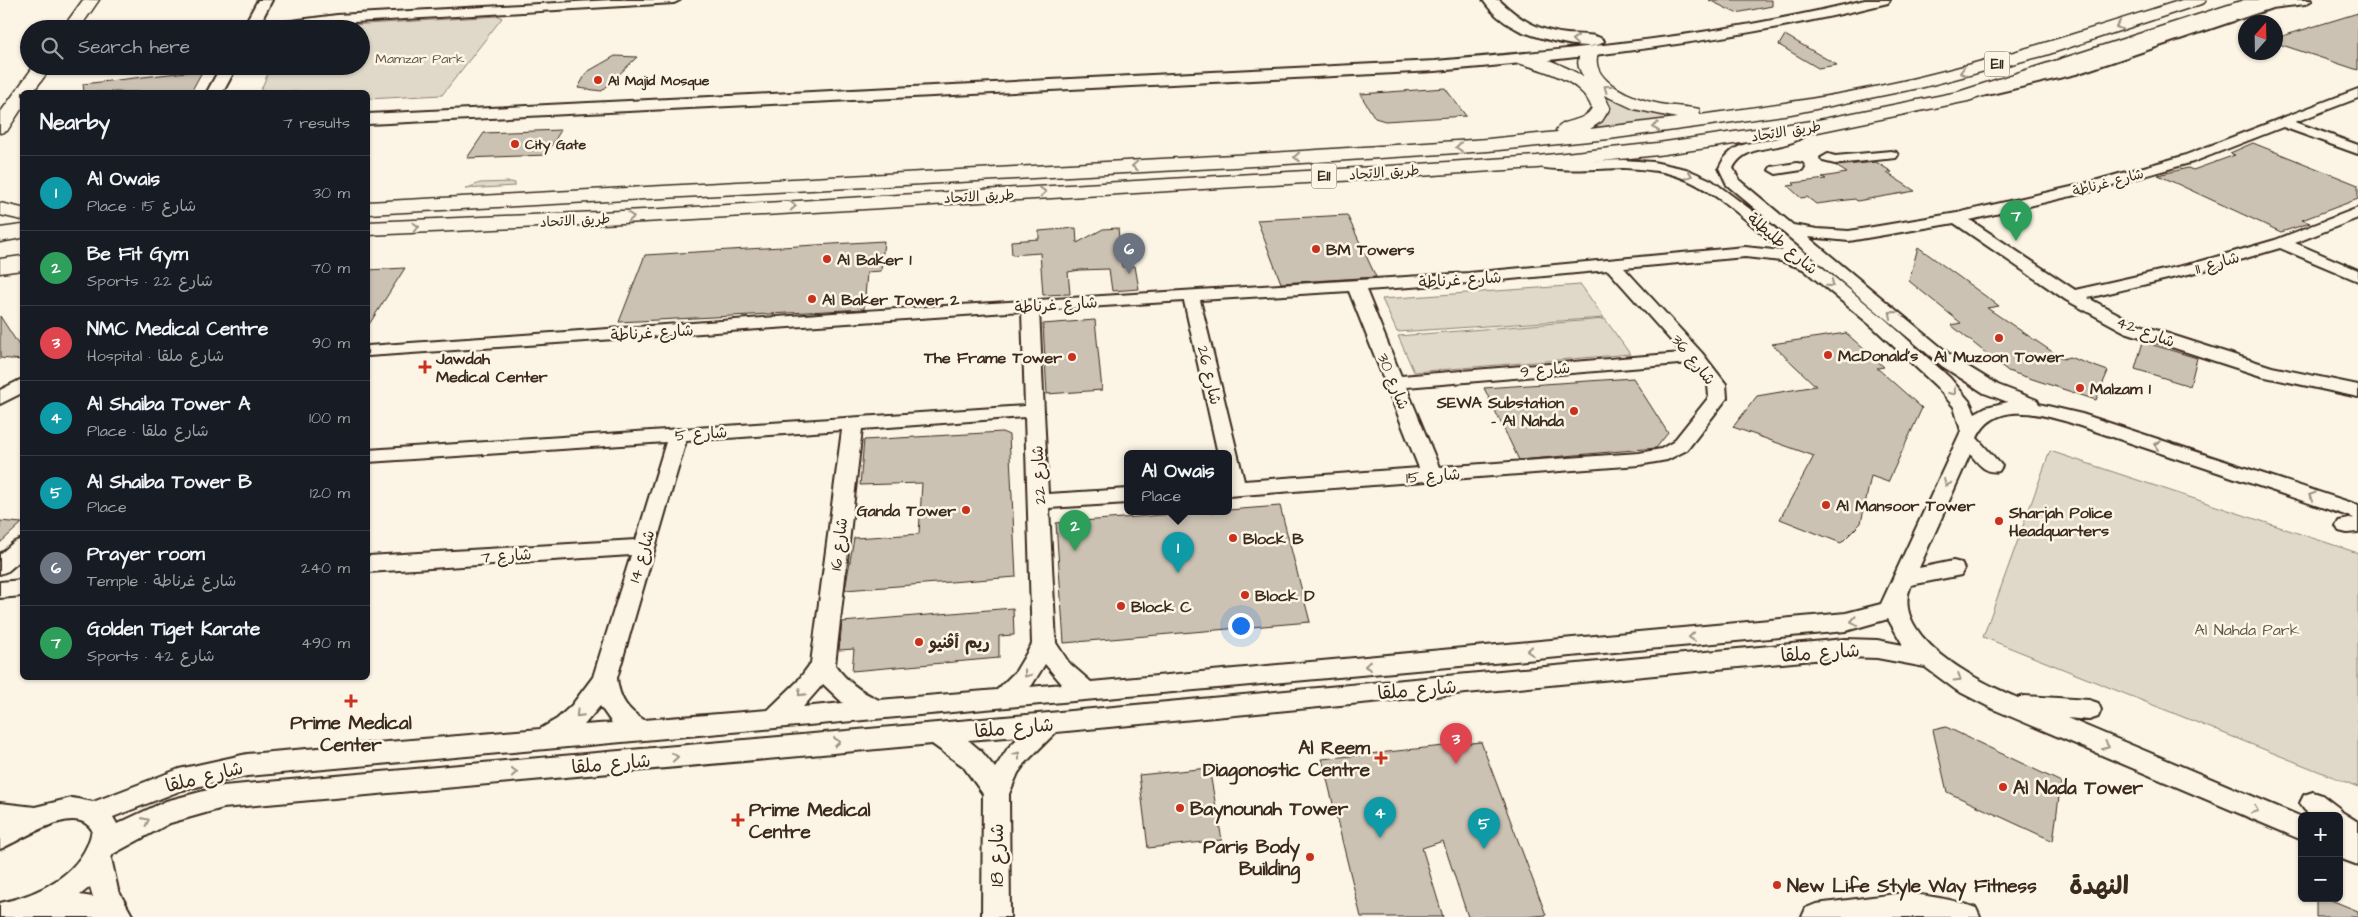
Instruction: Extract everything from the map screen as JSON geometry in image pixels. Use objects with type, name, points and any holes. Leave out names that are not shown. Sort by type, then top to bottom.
[{"type":"highway","points":[[77,20],[91,0]]},
{"type":"highway","name":"طريق الاتحاد","points":[[370,208],[1488,145],[1659,127],[1790,108],[1892,89],[1985,67],[2148,10],[2198,0]]},
{"type":"highway","name":"طريق الاتحاد","points":[[370,229],[644,216],[1537,162],[1658,149],[1803,129],[1910,109],[1987,90],[2271,1]]},
{"type":"highway","points":[[1589,53],[1585,61],[1591,75],[1615,94],[1641,105],[1669,111],[1697,113],[1759,108],[1790,108]]},
{"type":"highway","points":[[1488,145],[1523,135],[1574,128],[1593,120],[1600,112],[1598,100],[1583,86],[1554,69],[1524,59]]},
{"type":"highway","points":[[26,90],[37,75]]},
{"type":"highway","points":[[0,127],[20,98]]},
{"type":"highway","points":[[0,209],[20,214]]},
{"type":"highway","points":[[0,234],[20,232]]},
{"type":"highway","points":[[0,254],[20,252]]},
{"type":"highway","points":[[0,266],[20,263]]},
{"type":"main road","points":[[257,20],[265,0]]},
{"type":"main road","points":[[1490,0],[1519,24],[1540,33],[1567,39],[1614,40],[1728,24],[1848,0]]},
{"type":"main road","points":[[370,119],[1360,70],[1524,59],[1589,53],[1756,27],[1883,0]]},
{"type":"main road","points":[[2271,1],[2305,0]]},
{"type":"main road","points":[[1519,24],[1527,41],[1524,59]]},
{"type":"main road","points":[[216,90],[224,75]]},
{"type":"street","points":[[277,20],[307,12],[432,3],[533,0]]},
{"type":"street","points":[[325,20],[674,0]]},
{"type":"street","name":"شارع غرناطة","points":[[1790,229],[1817,234],[1849,236],[1957,218],[2084,189],[2156,169],[2285,123],[2358,93]]},
{"type":"street","points":[[2285,123],[2358,150]]},
{"type":"street","name":"شارع طليطلة","points":[[1803,129],[1797,137],[1790,141],[1749,148],[1731,157],[1726,168],[1732,182],[1927,344],[1977,382],[2007,396],[2051,411]]},
{"type":"street","points":[[1776,170],[1818,164],[1825,159],[1835,160],[1891,155]]},
{"type":"street","name":"شارع طليطلة","points":[[1537,162],[1579,166],[1623,164],[1653,166],[1694,176],[1760,224],[1880,324],[1954,393],[1966,411],[1969,435]]},
{"type":"street","points":[[1722,195],[1716,184],[1724,184],[1748,197]]},
{"type":"street","name":"شارع 11","points":[[2072,296],[2190,270],[2281,243],[2358,213]]},
{"type":"street","name":"شارع 42","points":[[1957,218],[2072,296],[2116,321],[2166,340],[2268,372],[2358,391]]},
{"type":"street","points":[[1744,252],[1760,243],[1764,237],[1764,231],[1760,224]]},
{"type":"street","name":"شارع غرناطة","points":[[1829,261],[1830,250],[1834,244],[1849,236]]},
{"type":"street","points":[[2281,243],[2358,276]]},
{"type":"street","name":"شارع غرناطة","points":[[370,351],[1356,286],[1614,266],[1744,252],[1777,255],[1809,265]]},
{"type":"street","name":"شارع 36","points":[[1614,266],[1696,357],[1717,384],[1718,398],[1680,446],[1667,454],[1639,459]]},
{"type":"street","name":"شارع 30","points":[[1356,286],[1432,475]]},
{"type":"street","name":"شارع 26","points":[[1191,296],[1227,450]]},
{"type":"street","name":"شارع 22","points":[[1030,306],[1044,644]]},
{"type":"street","points":[[1880,324],[1917,346],[1925,346],[1927,344]]},
{"type":"street","name":"شارع 9","points":[[1394,382],[1696,357]]},
{"type":"street","points":[[2298,827],[1983,693],[1933,660],[1916,645],[1904,630],[1897,614],[1899,590],[1969,435],[1980,418],[1993,411],[2019,408],[2051,411],[2097,425],[2354,521]]},
{"type":"street","name":"شارع 5","points":[[370,456],[1034,411]]},
{"type":"street","name":"شارع 16","points":[[775,718],[806,689],[823,664],[853,424]]},
{"type":"street","points":[[2097,425],[2136,455]]},
{"type":"street","name":"شارع 14","points":[[544,739],[556,733],[579,715],[590,703],[605,678],[678,435]]},
{"type":"street","points":[[1969,435],[1992,466]]},
{"type":"street","name":"شارع 15","points":[[1232,489],[1639,459]]},
{"type":"street","points":[[1039,502],[1124,496]]},
{"type":"street","name":"شارع 7","points":[[370,564],[644,547]]},
{"type":"street","points":[[0,566],[20,549]]},
{"type":"street","points":[[1899,590],[1953,569]]},
{"type":"street","points":[[0,590],[20,588]]},
{"type":"street","name":"شارع ملقا","points":[[94,813],[179,780],[225,768],[355,754],[496,744],[1846,622],[1889,610],[1899,590]]},
{"type":"street","points":[[1003,699],[1024,678],[1044,644],[1061,669],[1085,691]]},
{"type":"street","name":"شارع ملقا","points":[[40,904],[73,884],[101,852],[149,819],[199,802],[223,797],[937,734],[1845,648],[1877,649],[1933,660]]},
{"type":"street","points":[[823,664],[836,685],[846,695],[876,710]]},
{"type":"street","name":"شارع 14","points":[[605,678],[608,700],[613,709],[620,717],[640,730]]},
{"type":"street","points":[[2012,706],[2089,710]]},
{"type":"street","name":"شارع 18","points":[[996,794],[1008,767],[1017,755],[1049,723]]},
{"type":"street","name":"شارع 18","points":[[937,734],[967,752],[989,778],[996,794],[996,917]]},
{"type":"street","points":[[305,791],[326,782],[348,776],[484,765],[495,758],[498,751],[496,744]]},
{"type":"street","points":[[0,837],[34,818],[68,810],[85,810],[100,817],[106,829],[101,852],[104,892],[118,916]]},
{"type":"street","points":[[0,814],[34,818]]},
{"type":"street","points":[[2343,825],[2358,837]]},
{"type":"street","points":[[2343,847],[2358,853]]},
{"type":"street","points":[[0,916],[40,904],[85,908],[118,916]]},
{"type":"street","points":[[1816,917],[1904,906],[1952,915]]},
{"type":"green space","name":"Mamzar Park","points":[[499,16],[502,18],[442,95],[370,99],[370,90],[261,90],[267,75],[370,75],[370,24]]},
{"type":"green space","points":[[1615,98],[1683,118],[1589,128],[1608,114],[1609,109],[1606,99]]},
{"type":"green space","points":[[480,183],[515,183],[515,186],[465,189]]},
{"type":"green space","points":[[1581,285],[1604,318],[1397,332],[1382,299]]},
{"type":"green space","points":[[1605,319],[1630,354],[1414,372],[1398,336]]},
{"type":"green space","name":"Al Nahda Park","points":[[2050,451],[2358,553],[2358,787],[1983,637]]},
{"type":"building","points":[[1709,0],[1772,0],[1772,6],[1736,13]]},
{"type":"building","points":[[2358,13],[2358,70],[2283,45],[2283,36]]},
{"type":"building","points":[[1785,35],[1837,65],[1818,68],[1779,45]]},
{"type":"building","name":"Al Majid Mosque","points":[[615,56],[637,57],[602,91],[578,88],[587,72]]},
{"type":"building","points":[[160,75],[200,75],[192,90],[84,90],[83,84]]},
{"type":"building","points":[[1445,88],[1466,116],[1385,121],[1375,118],[1360,94]]},
{"type":"building","name":"City Gate","points":[[561,130],[546,155],[467,158],[484,133]]},
{"type":"building","points":[[2253,143],[2358,185],[2358,199],[2302,220],[2310,223],[2281,232],[2158,175],[2188,168],[2193,170],[2235,155],[2230,153]]},
{"type":"building","points":[[1876,162],[1892,172],[1887,173],[1915,191],[1857,201],[1855,199],[1816,204],[1807,197],[1801,198],[1788,186],[1795,185],[1793,183],[1826,179],[1822,177],[1847,173],[1836,166]]},
{"type":"building","name":"BM Towers","points":[[1347,215],[1376,277],[1281,283],[1257,220]]},
{"type":"building","points":[[1076,228],[1077,243],[1103,229],[1118,228],[1122,267],[1135,266],[1139,289],[1112,291],[1109,269],[1080,270],[1068,272],[1070,294],[1043,295],[1040,253],[1012,255],[1011,241],[1039,239],[1039,231]]},
{"type":"building","points":[[884,241],[881,271],[867,272],[864,309],[619,322],[645,255]]},
{"type":"building","points":[[1918,247],[1999,306],[1987,308],[2063,359],[2069,357],[2108,371],[2096,400],[2008,371],[1951,325],[1961,323],[1909,281]]},
{"type":"building","points":[[405,268],[370,323],[370,270]]},
{"type":"building","points":[[0,316],[20,347],[20,360],[0,358]]},
{"type":"building","name":"The Frame Tower","points":[[1095,320],[1102,390],[1047,394],[1043,324]]},
{"type":"building","points":[[1846,333],[1884,367],[1877,368],[1922,408],[1888,482],[1871,476],[1861,523],[1841,543],[1780,519],[1814,456],[1733,427],[1757,396],[1816,386],[1772,344]]},
{"type":"building","points":[[2143,342],[2197,358],[2190,386],[2135,369]]},
{"type":"building","name":"SEWA Substation - Al Nahda","points":[[1633,378],[1668,433],[1656,448],[1519,460],[1484,388]]},
{"type":"building","name":"Ganda Tower","points":[[1002,432],[1009,435],[1016,577],[845,590],[854,538],[919,534],[922,483],[860,485],[864,440]]},
{"type":"building","points":[[1280,506],[1310,622],[1064,643],[1056,523],[1162,515],[1232,515],[1232,510]]},
{"type":"building","points":[[0,521],[20,523],[20,525],[0,543]]},
{"type":"building","name":"ريم أڤنيو","points":[[1013,608],[1014,635],[999,636],[999,658],[852,671],[854,649],[839,650],[842,622]]},
{"type":"building","name":"Al Nada Tower","points":[[1946,727],[2061,782],[2053,841],[1947,792],[1933,730]]},
{"type":"building","points":[[1481,742],[1546,915],[1468,917],[1443,841],[1422,848],[1443,917],[1361,917],[1322,759]]},
{"type":"building","name":"Baynounah Tower","points":[[1209,768],[1222,840],[1148,848],[1139,775]]},
{"type":"building","points":[[2316,902],[2336,902],[2358,911],[2358,917],[2316,917]]},
{"type":"place","name":"Al Majid Mosque","points":[[598,80]]},
{"type":"place","name":"City Gate","points":[[515,144]]},
{"type":"place","name":"Golden Tiget Karate","points":[[2016,241]]},
{"type":"place","name":"BM Towers","points":[[1316,249]]},
{"type":"place","name":"Al Baker 1","points":[[827,259]]},
{"type":"place","name":"Prayer room","points":[[1129,274]]},
{"type":"place","name":"Al Baker Tower 2","points":[[812,299]]},
{"type":"place","name":"Al Muzoon Tower","points":[[1999,338]]},
{"type":"place","name":"McDonald's","points":[[1828,355]]},
{"type":"place","name":"The Frame Tower","points":[[1072,357]]},
{"type":"place","name":"Jawdah Medical Center","points":[[425,367]]},
{"type":"place","name":"Malzam 1","points":[[2080,388]]},
{"type":"place","name":"SEWA Substation - Al Nahda","points":[[1574,411]]},
{"type":"place","name":"Al Mansoor Tower","points":[[1826,505]]},
{"type":"place","name":"Ganda Tower","points":[[966,510]]},
{"type":"place","name":"Sharjah Police Headquarters","points":[[1999,521]]},
{"type":"place","name":"Block B","points":[[1233,538]]},
{"type":"place","name":"Be Fit Gym","points":[[1075,551]]},
{"type":"place","name":"Al Owais","points":[[1178,573]]},
{"type":"place","name":"Block D","points":[[1245,595]]},
{"type":"place","name":"Block C","points":[[1121,606]]},
{"type":"place","name":"ريم أڤنيو","points":[[919,642]]},
{"type":"place","name":"Prime Medical Center","points":[[351,701]]},
{"type":"place","name":"Al Reem Diagonostic Centre","points":[[1381,758]]},
{"type":"place","name":"NMC Medical Centre","points":[[1456,764]]},
{"type":"place","name":"Al Nada Tower","points":[[2003,787]]},
{"type":"place","name":"Baynounah Tower","points":[[1180,808]]},
{"type":"place","name":"Prime Medical Centre","points":[[738,820]]},
{"type":"place","name":"Al Shaiba Tower A","points":[[1380,838]]},
{"type":"place","name":"Al Shaiba Tower B","points":[[1484,849]]},
{"type":"place","name":"Paris Body Building","points":[[1310,857]]},
{"type":"place","name":"New Life Style Way Fitness","points":[[1777,885]]},
{"type":"district","name":"النهدة","points":[[2099,885]]}]
